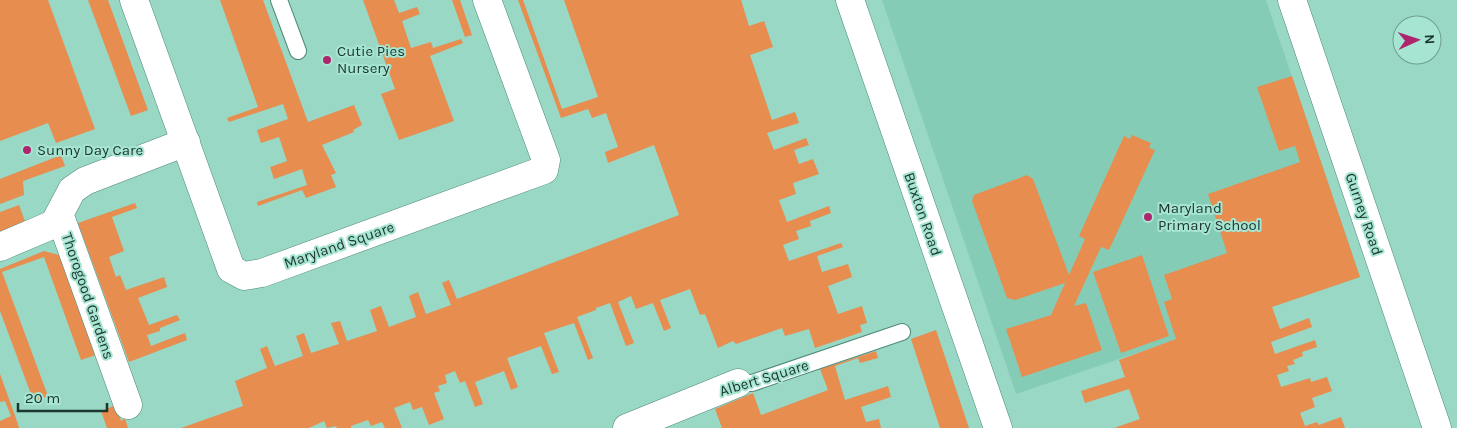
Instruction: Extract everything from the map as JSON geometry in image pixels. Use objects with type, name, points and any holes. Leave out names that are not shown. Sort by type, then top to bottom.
[{"type":"street","name":"Maryland Square","points":[[134,0],[231,269],[244,276],[280,266],[544,170],[546,160],[487,0]]},
{"type":"street","name":"Buxton Road","points":[[850,0],[998,428]]},
{"type":"street","name":"Gurney Road","points":[[1292,0],[1436,428]]},
{"type":"street","name":"Thorogood Gardens","points":[[0,246],[54,224],[60,216],[68,195],[85,180],[186,142]]},
{"type":"street","name":"Thorogood Gardens","points":[[60,216],[128,405]]},
{"type":"street","name":"Albert Square","points":[[627,428],[738,383]]},
{"type":"lane","points":[[279,0],[298,50]]},
{"type":"lane","name":"Albert Square","points":[[738,383],[752,383],[805,357],[902,332]]},
{"type":"shaded area","points":[[0,0],[48,0],[95,129],[56,143],[48,123],[0,141]]},
{"type":"shaded area","points":[[88,0],[108,0],[148,110],[131,116]]},
{"type":"shaded area","points":[[220,0],[263,0],[308,122],[354,105],[362,125],[353,130],[354,132],[322,145],[336,173],[331,175],[336,187],[306,198],[302,190],[258,206],[257,202],[307,185],[302,169],[274,179],[270,167],[287,161],[279,137],[261,143],[257,130],[288,119],[283,104],[229,122],[227,118],[258,107]]},
{"type":"shaded area","points":[[363,0],[394,0],[399,13],[417,7],[420,14],[402,21],[411,48],[431,42],[433,48],[461,39],[463,43],[430,56],[454,121],[399,140],[381,94],[395,89]]},
{"type":"shaded area","points":[[452,0],[460,0],[472,35],[465,37]]},
{"type":"shaded area","points":[[518,0],[523,0],[562,109],[598,97],[564,0],[741,0],[749,26],[764,21],[773,47],[750,55],[772,120],[795,112],[799,123],[767,133],[774,150],[806,138],[809,145],[794,150],[799,164],[813,159],[819,174],[793,183],[796,194],[779,200],[787,222],[829,206],[831,213],[810,221],[811,226],[796,231],[799,239],[783,245],[789,261],[841,243],[843,247],[817,256],[822,272],[848,264],[852,277],[828,286],[838,314],[862,306],[867,323],[860,325],[862,332],[815,348],[809,329],[785,336],[782,328],[736,344],[733,341],[718,348],[705,314],[700,315],[690,289],[660,300],[671,328],[664,331],[653,303],[636,309],[631,296],[618,302],[634,343],[626,346],[610,303],[596,308],[596,310],[577,317],[593,358],[588,360],[574,323],[544,333],[559,372],[552,374],[541,346],[507,358],[518,387],[511,390],[504,371],[475,382],[483,404],[475,407],[465,381],[460,383],[455,371],[445,375],[447,383],[438,386],[440,391],[434,393],[444,419],[429,425],[422,407],[413,410],[410,402],[394,408],[402,428],[385,428],[382,422],[371,426],[368,420],[351,426],[351,428],[337,428],[336,426],[327,428],[324,421],[309,428],[181,428],[243,406],[235,381],[267,368],[260,349],[267,346],[275,366],[303,356],[296,336],[304,333],[311,353],[339,344],[331,323],[340,321],[347,341],[377,331],[370,310],[381,306],[389,327],[416,317],[409,296],[418,292],[426,314],[451,305],[442,283],[449,280],[457,299],[679,215],[654,145],[608,163],[605,152],[618,147],[606,113],[592,118],[588,109],[561,118]]},
{"type":"shaded area","name":"Maryland Primary School","points":[[882,0],[1266,0],[1360,277],[1016,394]]},
{"type":"shaded area","points":[[1292,76],[1360,277],[1272,307],[1280,329],[1309,318],[1312,327],[1271,342],[1275,354],[1315,340],[1317,347],[1302,352],[1303,356],[1293,360],[1295,364],[1287,366],[1289,371],[1277,375],[1281,387],[1310,378],[1311,382],[1327,377],[1332,391],[1312,398],[1315,407],[1300,413],[1305,426],[1317,422],[1319,425],[1341,417],[1345,428],[1114,428],[1140,419],[1129,389],[1085,403],[1081,391],[1125,377],[1119,360],[1176,339],[1164,302],[1172,299],[1164,275],[1227,253],[1208,194],[1300,162],[1295,146],[1279,151],[1257,87]]},
{"type":"shaded area","points":[[1132,135],[1151,143],[1149,148],[1155,150],[1109,250],[1101,247],[1074,306],[1086,303],[1102,350],[1022,377],[1006,329],[1051,315],[1065,283],[1015,300],[1007,298],[972,201],[974,195],[1027,175],[1033,179],[1069,275],[1085,239],[1079,236],[1124,136],[1130,139]]},
{"type":"shaded area","points":[[61,155],[65,166],[23,181],[24,195],[0,204],[0,179]]},
{"type":"shaded area","points":[[135,203],[137,208],[112,217],[124,251],[109,257],[116,277],[120,275],[126,290],[164,277],[167,287],[138,298],[149,325],[177,315],[180,320],[160,328],[160,331],[147,335],[151,346],[185,333],[187,340],[129,362],[78,223]]},
{"type":"shaded area","points":[[19,205],[26,224],[0,234],[0,212]]},
{"type":"shaded area","points":[[44,251],[59,255],[96,355],[81,360],[44,257],[2,272],[48,396],[34,402],[0,311],[0,269]]},
{"type":"shaded area","points":[[1142,255],[1169,336],[1121,353],[1093,272]]},
{"type":"shaded area","points":[[936,330],[969,428],[940,428],[911,339]]},
{"type":"shaded area","points":[[876,351],[878,358],[860,363],[858,358],[835,366],[845,400],[888,386],[891,397],[861,407],[866,422],[879,419],[881,428],[722,428],[715,409],[753,393],[761,415],[828,390],[820,369]]},
{"type":"shaded area","points":[[0,374],[19,428],[0,428],[0,421],[11,416],[5,401],[0,402]]},
{"type":"shaded area","points":[[116,405],[121,421],[125,418],[128,428],[107,428],[101,411]]},
{"type":"place","name":"Cutie Pies Nursery","points":[[327,60]]},
{"type":"place","name":"Sunny Day Care","points":[[27,150]]},
{"type":"place","name":"Maryland Primary School","points":[[1148,217]]}]
